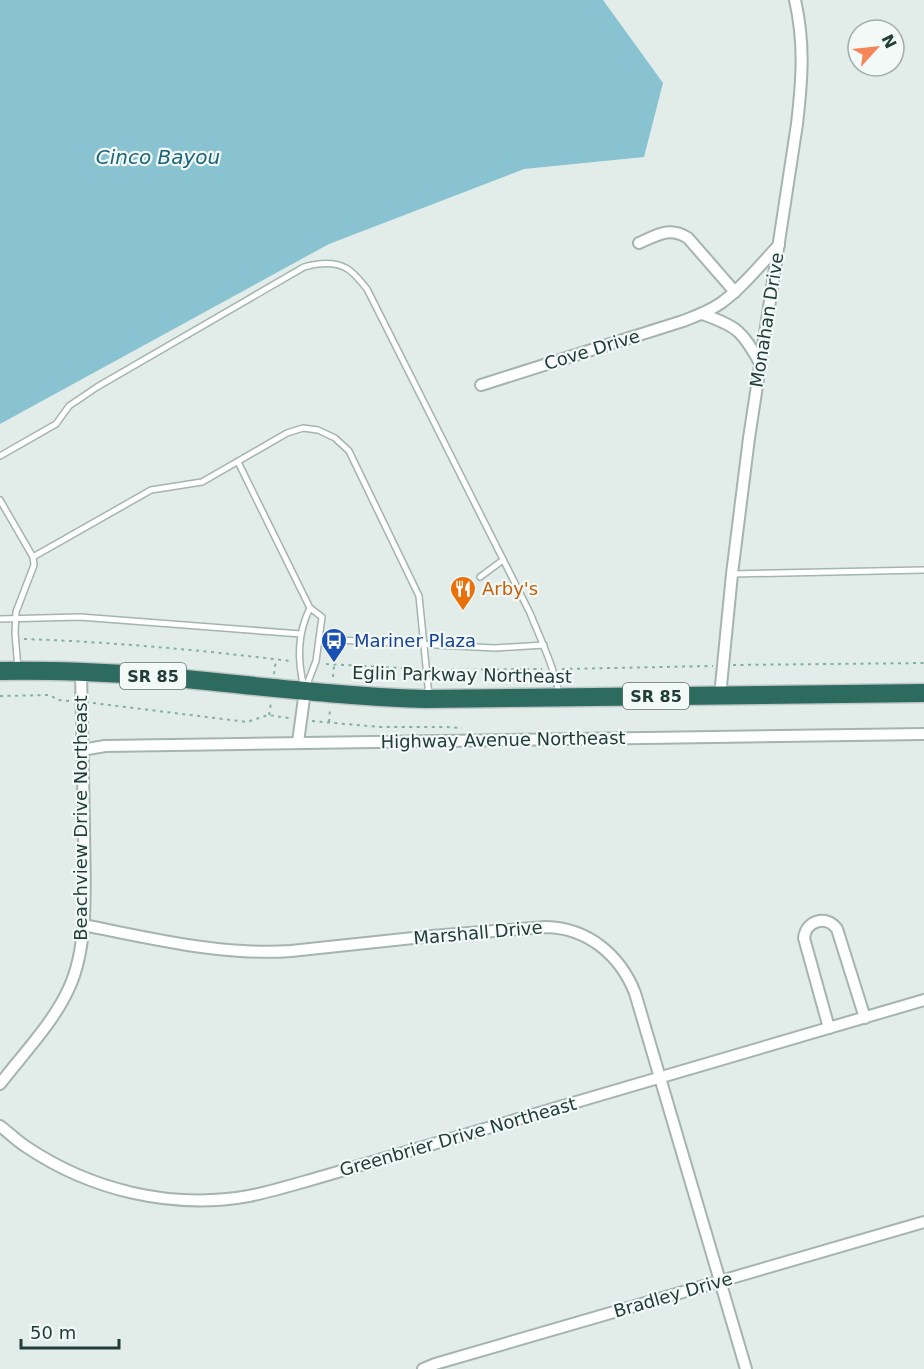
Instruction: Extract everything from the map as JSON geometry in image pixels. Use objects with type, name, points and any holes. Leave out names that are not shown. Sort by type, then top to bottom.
[{"type":"highway","name":"Eglin Parkway Northeast","points":[[9,671],[143,675],[375,698],[924,693]]},
{"type":"street","name":"Monahan Drive","points":[[720,696],[732,574],[760,363],[796,135],[802,82],[802,46],[795,0]]},
{"type":"street","points":[[639,243],[665,232],[682,234],[735,292]]},
{"type":"street","name":"Cove Drive","points":[[481,386],[702,314],[735,292],[779,245]]},
{"type":"street","points":[[702,314],[725,322],[737,330],[747,340],[760,363]]},
{"type":"street","name":"Beachview Drive Northeast","points":[[0,1084],[46,1026],[69,988],[81,948],[84,884],[81,672]]},
{"type":"street","points":[[298,742],[305,691]]},
{"type":"street","name":"Highway Avenue Northeast","points":[[82,750],[105,746],[298,742],[924,734]]},
{"type":"street","points":[[829,1028],[804,939],[808,926],[816,921],[825,920],[837,929],[865,1018]]},
{"type":"street","name":"Marshall Drive","points":[[82,925],[235,952],[270,953],[546,927],[575,932],[596,942],[612,955],[623,969],[635,993],[746,1369]]},
{"type":"street","name":"Greenbrier Drive Northeast","points":[[0,1126],[23,1144],[80,1176],[139,1195],[180,1200],[221,1200],[267,1192],[324,1176],[924,1000]]},
{"type":"street","name":"Bradley Drive","points":[[423,1369],[924,1222]]},
{"type":"lane","points":[[0,456],[56,424],[69,406],[97,387],[304,267],[333,263],[347,268],[366,289],[530,613],[553,669],[560,698]]},
{"type":"lane","points":[[33,557],[151,490],[202,482],[287,433],[303,428],[318,430],[335,438],[349,452],[419,596],[429,699]]},
{"type":"lane","points":[[238,462],[310,608],[322,617],[315,663],[305,691]]},
{"type":"lane","points":[[0,500],[33,557],[34,565],[16,612],[16,639],[9,671]]},
{"type":"lane","points":[[480,577],[503,560]]},
{"type":"lane","points":[[732,574],[924,570]]},
{"type":"lane","points":[[305,691],[299,671],[301,634],[310,608]]},
{"type":"lane","points":[[0,619],[80,617],[301,634]]},
{"type":"lane","points":[[319,639],[495,648],[544,645]]},
{"type":"path","points":[[16,639],[161,646],[300,662]]},
{"type":"path","points":[[315,663],[426,670],[924,663]]},
{"type":"path","points":[[0,696],[50,695],[58,700],[247,722],[268,715],[380,727],[469,728]]},
{"type":"water","name":"Cinco Bayou","points":[[0,0],[603,0],[663,83],[644,157],[524,169],[329,244],[0,424]]},
{"type":"place","name":"Arby's","points":[[463,612]]},
{"type":"place","name":"Mariner Plaza","points":[[334,664]]}]
